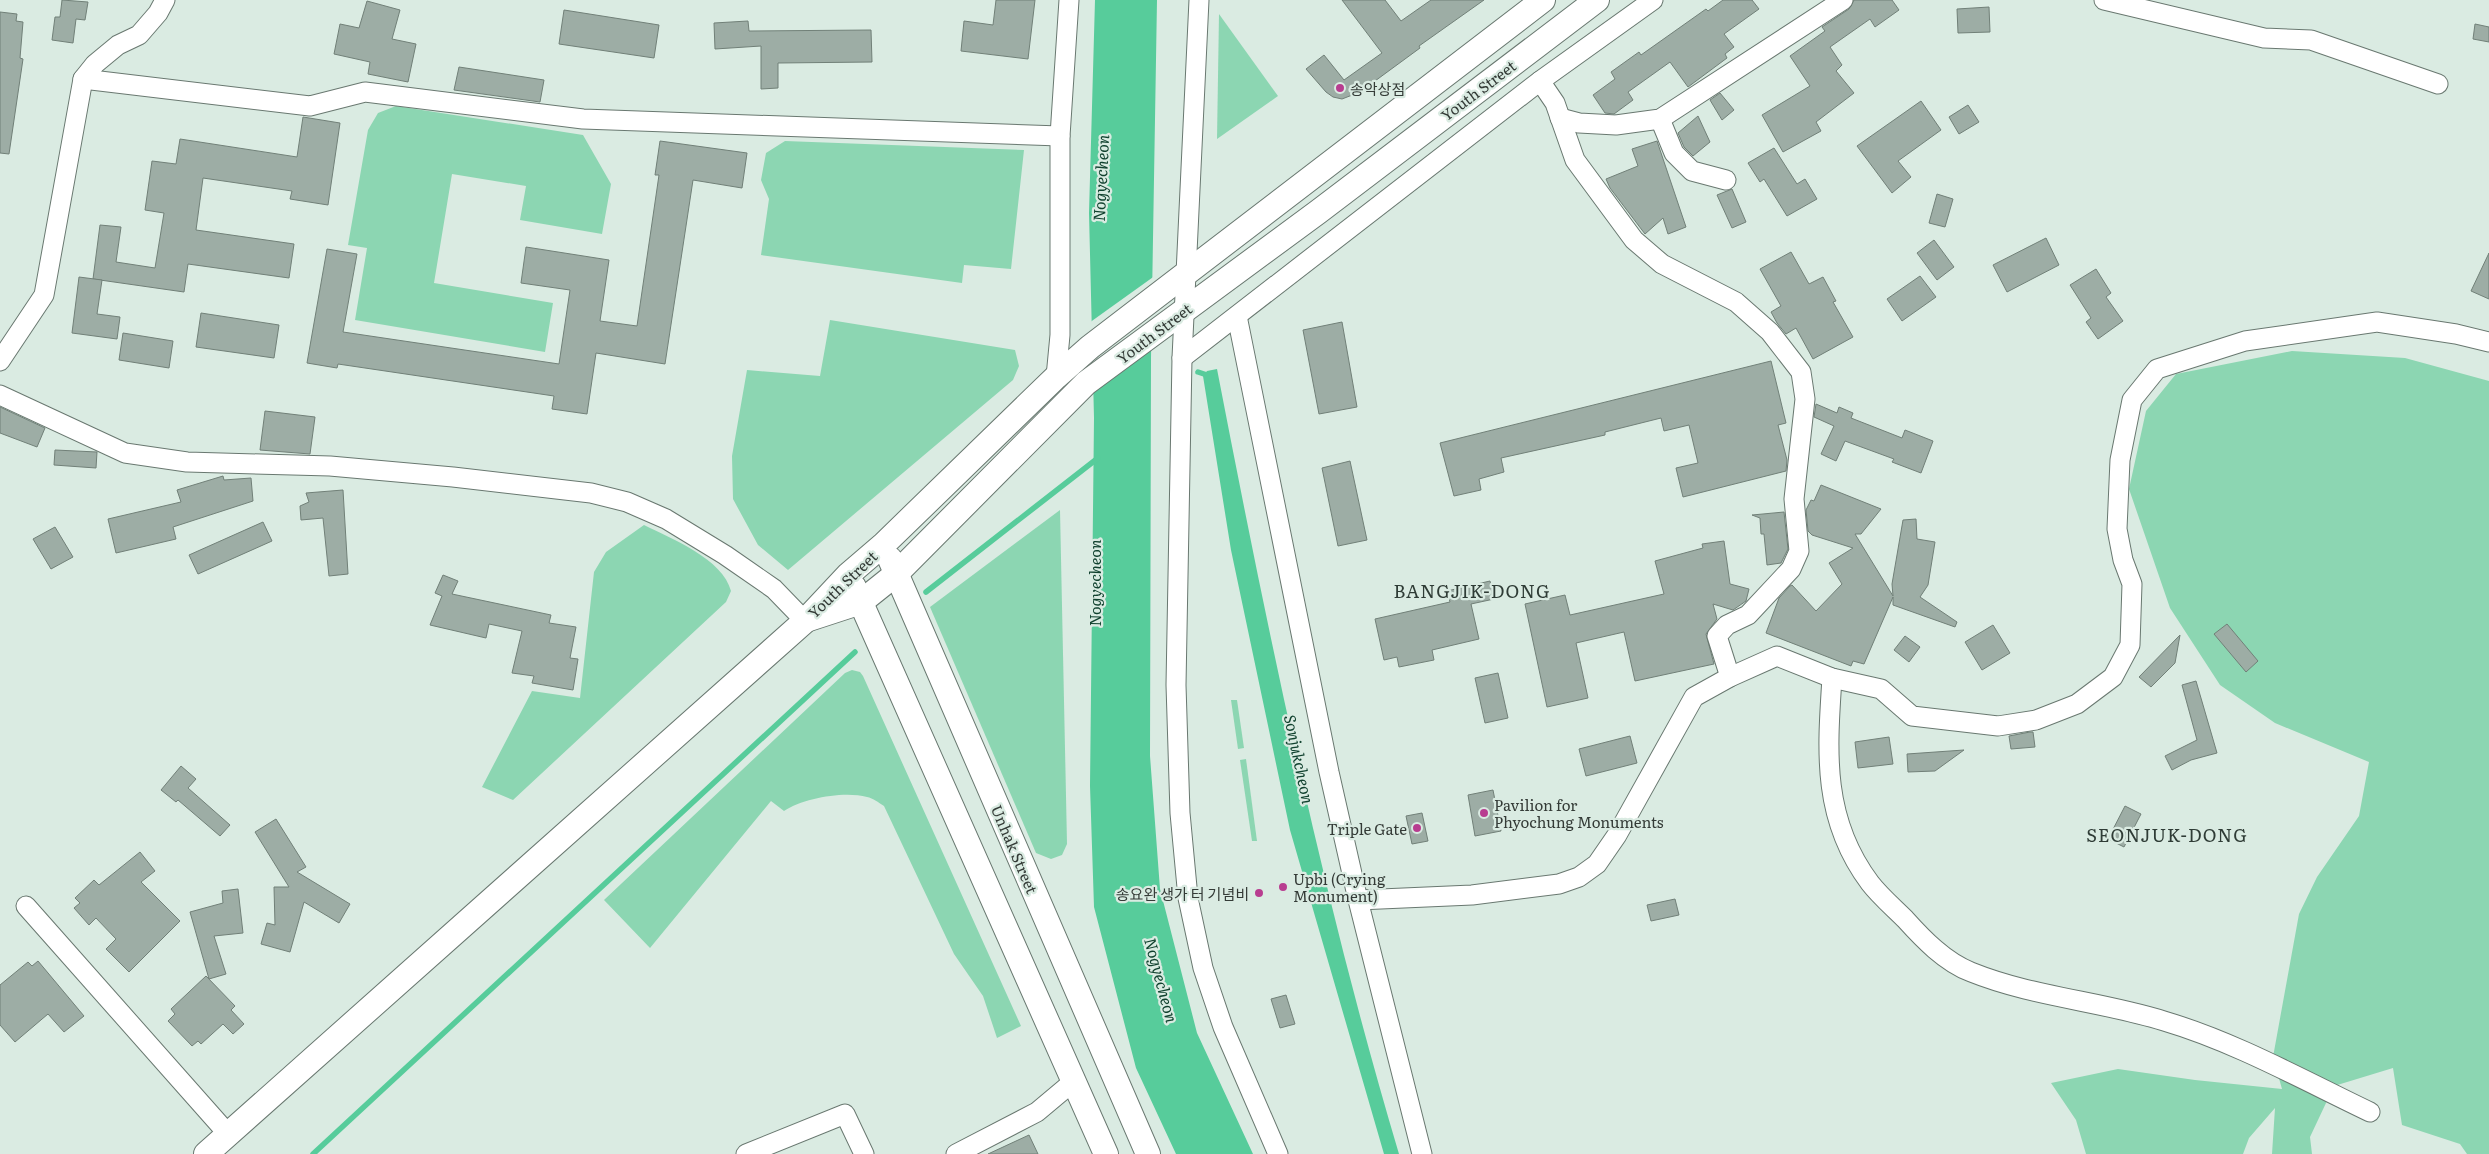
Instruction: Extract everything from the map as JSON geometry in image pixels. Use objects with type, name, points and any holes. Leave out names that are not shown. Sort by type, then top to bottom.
[{"type":"main road","name":"Youth Street","points":[[805,621],[848,574],[884,544],[1056,377],[1090,347],[1543,0]]},
{"type":"main road","name":"Youth Street","points":[[805,621],[861,602],[896,574],[1086,383],[1318,212],[1597,0]]},
{"type":"main road","name":"Unhak Street","points":[[884,544],[1148,1154]]},
{"type":"main road","points":[[848,574],[1106,1154]]},
{"type":"main road","points":[[206,1154],[805,621]]},
{"type":"street","points":[[0,362],[44,295],[83,79],[95,64],[118,45],[139,35],[158,13],[165,0]]},
{"type":"street","points":[[1056,377],[1060,335],[1060,136],[1069,0]]},
{"type":"street","points":[[1199,0],[1182,358],[1176,685],[1180,813],[1188,898],[1203,968],[1223,1027],[1278,1154]]},
{"type":"street","points":[[1182,358],[1540,81],[1653,0]]},
{"type":"street","points":[[1560,118],[1579,123],[1616,125],[1660,119],[1844,0]]},
{"type":"street","points":[[2104,0],[2264,38],[2311,40],[2438,84]]},
{"type":"street","points":[[83,79],[310,106],[364,92],[583,119],[1060,136]]},
{"type":"street","points":[[1540,81],[1555,103],[1575,160],[1634,240],[1662,264],[1736,302],[1770,332],[1800,372],[1805,399],[1794,498],[1799,550],[1791,569],[1748,614],[1727,625],[1717,636],[1730,677]]},
{"type":"street","points":[[1660,119],[1674,153],[1692,171],[1726,180]]},
{"type":"street","points":[[1237,316],[1329,772],[1358,900],[1422,1154]]},
{"type":"street","points":[[1358,900],[1472,895],[1559,884],[1579,877],[1597,864],[1617,835],[1694,697],[1730,677],[1777,656],[1832,678],[1881,689],[1912,716],[1998,726],[2036,720],[2077,704],[2113,677],[2130,645],[2132,584],[2123,560],[2117,530],[2120,460],[2132,400],[2157,369],[2245,341],[2376,322],[2456,334],[2489,342]]},
{"type":"street","points":[[0,395],[125,453],[187,462],[330,466],[454,478],[591,493],[627,502],[666,519],[726,554],[774,589],[805,621]]},
{"type":"street","points":[[1832,678],[1827,750],[1835,811],[1847,848],[1870,884],[1929,945],[1969,972],[2007,985],[2112,1007],[2165,1021],[2228,1046],[2370,1112]]},
{"type":"street","points":[[26,906],[228,1134]]},
{"type":"street","points":[[956,1154],[1037,1112],[1074,1081]]},
{"type":"street","points":[[746,1154],[844,1114],[864,1154]]},
{"type":"shaded area","points":[[1219,14],[1278,96],[1217,139]]},
{"type":"shaded area","points":[[396,106],[583,135],[611,184],[602,234],[520,220],[526,186],[452,174],[434,283],[553,303],[545,352],[355,320],[367,248],[348,245],[368,130],[378,113]]},
{"type":"shaded area","points":[[785,141],[1024,150],[1011,269],[964,265],[962,283],[761,255],[769,199],[761,180],[766,153]]},
{"type":"shaded area","points":[[830,320],[1015,350],[1019,366],[1013,380],[788,570],[758,545],[733,499],[732,456],[747,370],[820,376]]},
{"type":"shaded area","points":[[2292,351],[2405,358],[2489,381],[2489,1154],[2467,1154],[2460,1144],[2402,1125],[2393,1068],[2334,1086],[2310,1137],[2312,1154],[2272,1154],[2275,1108],[2249,1138],[2243,1154],[2086,1154],[2076,1120],[2051,1083],[2118,1069],[2195,1080],[2282,1089],[2273,1057],[2299,914],[2317,877],[2359,816],[2369,762],[2275,723],[2220,685],[2170,608],[2129,489],[2146,411],[2176,374]]},
{"type":"shaded area","points":[[1060,510],[1067,844],[1062,855],[1051,859],[1036,853],[930,607]]},
{"type":"shaded area","points":[[644,525],[695,551],[718,569],[731,591],[726,602],[513,800],[482,787],[532,691],[580,698],[594,572],[606,552]]},
{"type":"shaded area","points":[[852,670],[860,672],[863,676],[1021,1026],[997,1038],[983,996],[954,954],[884,806],[874,799],[858,795],[836,795],[802,802],[784,811],[771,801],[650,948],[604,900],[845,673]]},
{"type":"shaded area","points":[[1231,700],[1237,700],[1244,748],[1238,749]]},
{"type":"shaded area","points":[[1246,759],[1257,841],[1252,841],[1240,760]]},
{"type":"water","name":"Nogyecheon","points":[[1095,0],[1157,0],[1151,358],[1150,756],[1160,889],[1197,1033],[1253,1154],[1176,1154],[1136,1068],[1094,907],[1090,786],[1094,418],[1089,213]]},
{"type":"water","points":[[1217,369],[1256,567],[1298,764],[1345,960],[1399,1154],[1384,1154],[1290,830],[1231,550],[1203,376],[1207,371]]},
{"type":"pier","points":[[1156,275],[1154,346],[1091,391],[1089,323]]},
{"type":"building","points":[[62,0],[88,2],[85,20],[76,19],[73,43],[52,40],[55,17],[60,17]]},
{"type":"building","points":[[996,0],[1035,0],[1028,59],[961,51],[964,21],[993,25]]},
{"type":"building","points":[[1342,0],[1385,0],[1401,21],[1431,0],[1484,0],[1419,46],[1420,48],[1360,92],[1342,99],[1333,97],[1326,92],[1306,69],[1324,55],[1344,80],[1382,53]]},
{"type":"building","points":[[1723,0],[1752,0],[1759,9],[1724,34],[1734,47],[1725,54],[1727,58],[1688,87],[1670,62],[1628,92],[1633,100],[1614,114],[1605,113],[1593,95],[1615,79],[1611,72],[1639,52],[1641,55],[1706,9],[1708,11]]},
{"type":"building","points":[[1854,0],[1892,0],[1899,10],[1875,27],[1870,19],[1830,47],[1842,65],[1836,71],[1854,93],[1816,122],[1821,131],[1783,152],[1762,115],[1810,86],[1790,56],[1825,31],[1822,27],[1849,9]]},
{"type":"building","points":[[367,1],[400,10],[392,39],[416,44],[408,82],[368,74],[370,62],[334,54],[340,24],[359,28]]},
{"type":"building","points":[[1989,7],[1990,32],[1958,33],[1957,9]]},
{"type":"building","points":[[564,10],[659,25],[654,58],[559,44]]},
{"type":"building","points":[[0,12],[17,14],[16,21],[23,22],[20,58],[23,59],[9,154],[0,153]]},
{"type":"building","points":[[748,21],[749,31],[871,30],[872,62],[778,63],[778,88],[761,89],[761,46],[715,49],[714,23]]},
{"type":"building","points":[[2475,24],[2489,27],[2489,42],[2473,39]]},
{"type":"building","points":[[459,67],[544,80],[540,102],[454,90]]},
{"type":"building","points":[[1720,93],[1734,110],[1722,120],[1710,100]]},
{"type":"building","points":[[1921,101],[1941,130],[1898,161],[1911,177],[1892,193],[1857,146]]},
{"type":"building","points":[[1968,105],[1979,122],[1959,134],[1949,117]]},
{"type":"building","points":[[1698,116],[1710,142],[1693,156],[1684,147],[1678,133]]},
{"type":"building","points":[[303,117],[340,123],[328,205],[290,199],[292,191],[203,178],[196,230],[294,244],[289,278],[188,264],[184,292],[93,279],[100,225],[121,227],[116,262],[155,268],[164,213],[145,210],[152,161],[176,164],[180,139],[297,157]]},
{"type":"building","points":[[660,141],[747,153],[742,188],[693,180],[665,364],[596,353],[587,414],[552,409],[554,396],[338,364],[337,368],[307,363],[327,249],[357,254],[343,332],[559,364],[570,290],[521,283],[526,247],[609,260],[600,321],[637,326],[659,175],[655,175]]},
{"type":"building","points":[[1657,141],[1686,227],[1668,234],[1663,218],[1645,234],[1610,188],[1606,179],[1638,166],[1632,149]]},
{"type":"building","points":[[1774,148],[1797,184],[1805,179],[1817,199],[1787,216],[1764,179],[1760,182],[1748,163]]},
{"type":"building","points":[[1732,189],[1746,222],[1732,228],[1717,195]]},
{"type":"building","points":[[1937,194],[1953,199],[1945,227],[1929,223]]},
{"type":"building","points":[[2046,238],[2059,265],[2007,292],[1993,265]]},
{"type":"building","points":[[1934,240],[1954,267],[1937,280],[1917,253]]},
{"type":"building","points":[[1791,252],[1809,284],[1823,277],[1836,301],[1833,302],[1853,337],[1813,359],[1796,328],[1786,334],[1777,323],[1771,312],[1781,306],[1760,269]]},
{"type":"building","points":[[2489,253],[2489,299],[2471,291]]},
{"type":"building","points":[[2096,269],[2111,293],[2106,297],[2123,321],[2098,339],[2086,322],[2091,318],[2070,285]]},
{"type":"building","points":[[1920,276],[1936,297],[1902,321],[1887,299]]},
{"type":"building","points":[[79,277],[102,280],[97,314],[120,317],[117,339],[72,333]]},
{"type":"building","points":[[201,313],[279,325],[274,358],[196,347]]},
{"type":"building","points":[[1342,322],[1357,407],[1319,414],[1303,330]]},
{"type":"building","points":[[123,333],[173,341],[169,368],[119,360]]},
{"type":"building","points":[[1771,361],[1786,423],[1778,425],[1787,460],[1786,471],[1683,497],[1676,468],[1698,463],[1689,425],[1664,431],[1661,418],[1605,432],[1605,435],[1501,458],[1504,472],[1479,479],[1481,490],[1454,496],[1440,443]]},
{"type":"building","points":[[1816,404],[1837,413],[1839,407],[1853,413],[1851,418],[1902,438],[1905,430],[1933,441],[1921,473],[1892,462],[1894,459],[1845,441],[1836,461],[1821,454],[1834,426],[1814,417]]},
{"type":"building","points":[[0,407],[45,428],[37,447],[0,433]]},
{"type":"building","points":[[265,411],[315,417],[310,454],[260,450]]},
{"type":"building","points":[[55,450],[97,452],[96,468],[54,465]]},
{"type":"building","points":[[1350,461],[1367,540],[1338,546],[1322,468]]},
{"type":"building","points":[[223,476],[224,480],[251,478],[253,501],[173,527],[176,539],[116,553],[108,519],[181,502],[177,490]]},
{"type":"building","points":[[1821,485],[1881,509],[1861,534],[1855,534],[1893,596],[1892,584],[1903,520],[1916,519],[1917,539],[1935,542],[1928,585],[1920,597],[1957,622],[1955,627],[1893,605],[1893,597],[1864,664],[1853,661],[1851,666],[1766,633],[1779,598],[1790,586],[1792,585],[1816,611],[1842,584],[1829,563],[1853,548],[1812,535],[1808,531],[1806,510],[1811,500],[1814,501]]},
{"type":"building","points":[[343,490],[348,574],[329,576],[323,518],[301,520],[300,506],[309,502],[306,493]]},
{"type":"building","points":[[1784,512],[1788,549],[1781,563],[1767,565],[1764,534],[1761,534],[1760,518],[1752,515]]},
{"type":"building","points":[[263,522],[272,541],[198,574],[189,555]]},
{"type":"building","points":[[55,527],[73,557],[51,569],[33,539]]},
{"type":"building","points":[[1724,541],[1730,584],[1749,589],[1746,601],[1733,610],[1713,604],[1717,619],[1706,634],[1714,664],[1635,681],[1624,632],[1576,643],[1588,698],[1547,707],[1525,604],[1565,595],[1570,615],[1664,594],[1655,561],[1703,548],[1702,544]]},
{"type":"building","points":[[443,575],[458,581],[452,594],[551,615],[549,623],[576,627],[570,658],[578,659],[573,690],[532,683],[534,676],[512,673],[522,631],[489,624],[486,638],[430,625],[442,596],[435,593]]},
{"type":"building","points":[[1490,581],[1494,599],[1471,604],[1479,639],[1432,650],[1434,660],[1399,667],[1397,657],[1384,660],[1375,619],[1450,602],[1447,591]]},
{"type":"building","points":[[2227,624],[2258,661],[2246,672],[2214,634]]},
{"type":"building","points":[[1993,625],[2010,653],[1982,670],[1965,642]]},
{"type":"building","points":[[2180,635],[2175,663],[2151,687],[2139,677]]},
{"type":"building","points":[[1905,636],[1920,647],[1909,662],[1894,650]]},
{"type":"building","points":[[1498,673],[1508,718],[1485,723],[1475,678]]},
{"type":"building","points":[[2196,681],[2217,753],[2191,760],[2172,770],[2165,756],[2197,740],[2182,685]]},
{"type":"building","points":[[2033,732],[2035,747],[2011,749],[2009,736]]},
{"type":"building","points":[[1630,736],[1637,763],[1586,776],[1579,749]]},
{"type":"building","points":[[1889,737],[1893,764],[1858,768],[1855,742]]},
{"type":"building","points":[[1964,750],[1935,771],[1908,772],[1907,754]]},
{"type":"building","points":[[181,766],[196,779],[188,788],[230,825],[220,836],[178,800],[176,802],[161,790]]},
{"type":"building","name":"Pavilion for Phyochung Monuments","points":[[1493,790],[1501,831],[1475,836],[1468,795]]},
{"type":"building","points":[[2125,806],[2141,814],[2124,847],[2108,839]]},
{"type":"building","name":"Triple Gate","points":[[1422,813],[1428,841],[1412,844],[1406,816]]},
{"type":"building","points":[[276,819],[306,867],[297,872],[350,904],[339,923],[304,902],[290,952],[261,944],[267,923],[275,925],[274,887],[289,887],[255,832]]},
{"type":"building","points":[[140,852],[155,871],[141,882],[180,921],[129,972],[106,949],[116,939],[96,918],[89,925],[74,908],[80,903],[75,898],[94,880],[99,885]]},
{"type":"building","points":[[238,889],[243,933],[214,936],[226,974],[209,979],[190,912],[223,903],[222,891]]},
{"type":"building","points":[[1675,899],[1679,915],[1651,921],[1647,905]]},
{"type":"building","points":[[38,961],[84,1016],[64,1032],[48,1014],[15,1042],[0,1025],[0,985],[28,962],[32,966]]},
{"type":"building","points":[[206,976],[235,1006],[231,1010],[244,1024],[233,1034],[223,1024],[201,1044],[198,1041],[192,1046],[168,1021],[175,1014],[171,1009]]},
{"type":"building","points":[[1286,995],[1295,1024],[1280,1028],[1271,999]]},
{"type":"building","points":[[1029,1135],[1038,1154],[988,1154]]},
{"type":"waterway","name":"Sonjukcheon","points":[[1198,372],[1210,376]]},
{"type":"waterway","points":[[926,592],[1098,458]]},
{"type":"waterway","points":[[313,1154],[855,652]]},
{"type":"place","name":"송악상점","points":[[1340,88]]},
{"type":"place","name":"Pavilion for Phyochung Monuments","points":[[1484,813]]},
{"type":"place","name":"Triple Gate","points":[[1417,828]]},
{"type":"place","name":"Upbi (Crying Monument)","points":[[1283,887]]},
{"type":"place","name":"송요완 생가 터 기념비","points":[[1259,893]]},
{"type":"district","name":"BANGJIK-DONG","points":[[1472,590]]},
{"type":"district","name":"SEONJUK-DONG","points":[[2167,834]]}]
